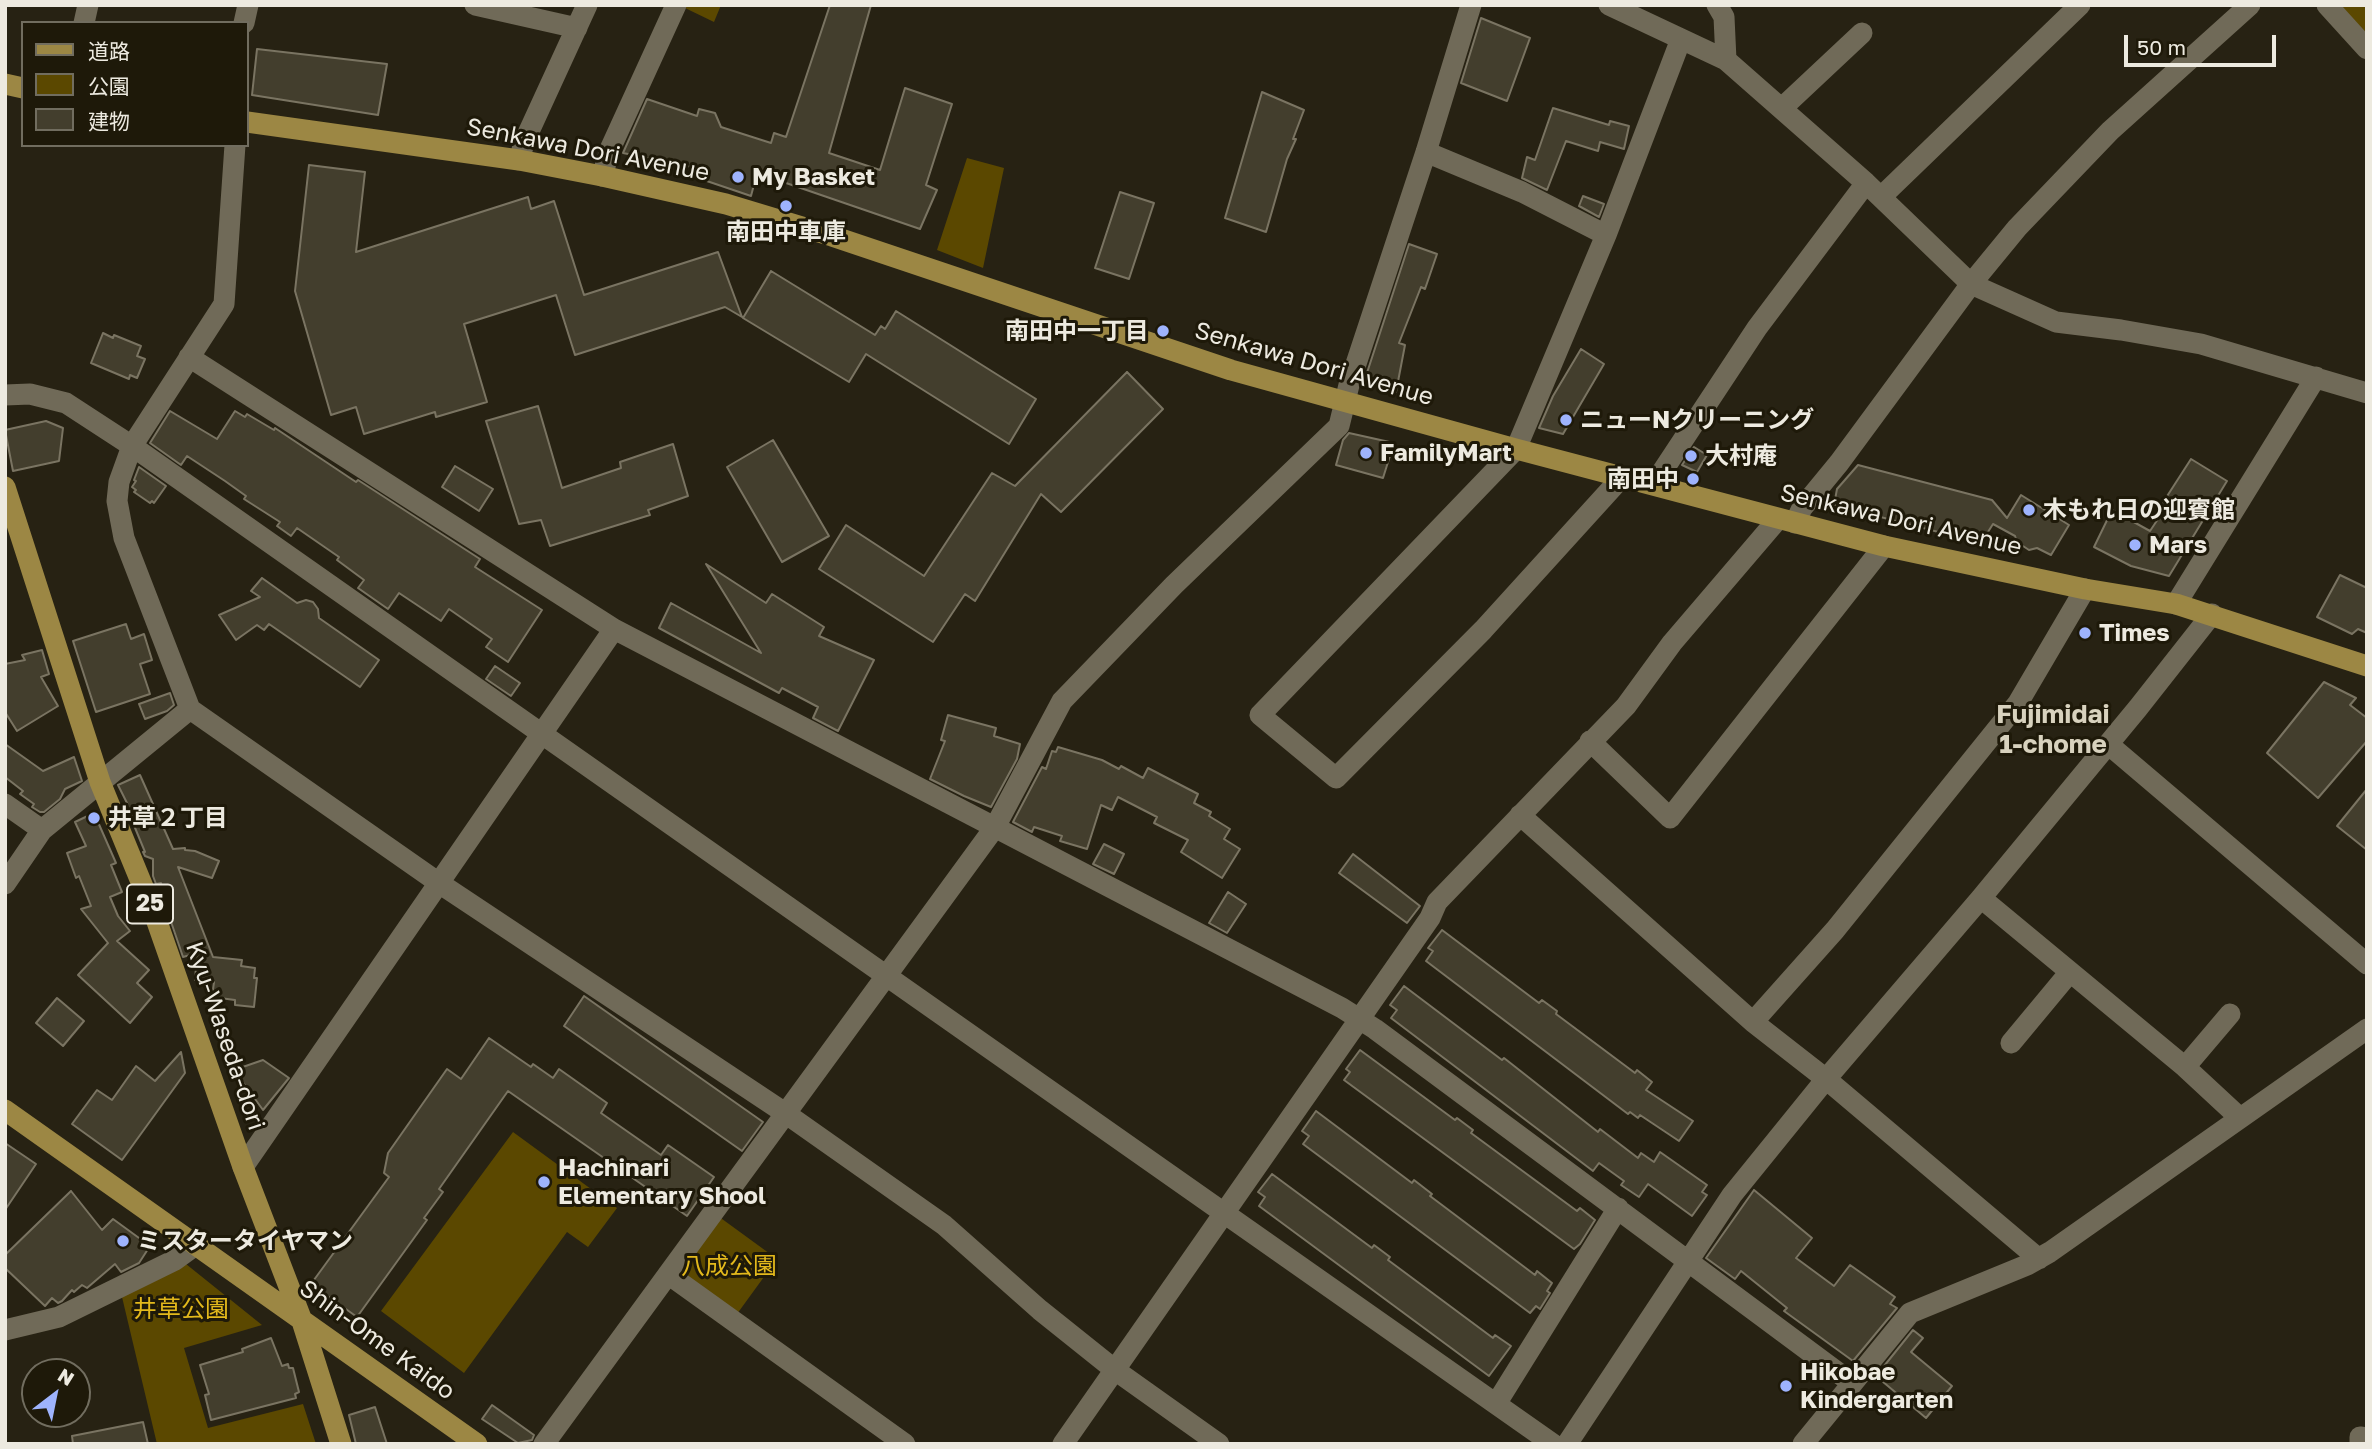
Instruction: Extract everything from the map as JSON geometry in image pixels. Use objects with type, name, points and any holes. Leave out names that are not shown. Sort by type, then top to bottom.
[{"type":"main road","name":"Senkawa Dori Avenue","points":[[248,122],[519,160],[726,204],[819,232],[1230,370],[1516,449],[1884,545],[2085,589],[2176,604],[2367,666]]},
{"type":"main road","name":"Kyu-Waseda-dori","points":[[5,487],[100,782],[155,916],[243,1167],[301,1318],[341,1444]]},
{"type":"main road","name":"Shin-Ome Kaido","points":[[5,1110],[477,1444]]},
{"type":"street","points":[[475,5],[577,28]]},
{"type":"street","points":[[519,160],[525,140],[587,5]]},
{"type":"street","points":[[602,176],[611,147],[676,5]]},
{"type":"street","points":[[544,1444],[995,827],[1062,701],[1174,584],[1339,426],[1471,5]]},
{"type":"street","points":[[1609,5],[1726,60],[1873,190],[1971,284],[2056,322],[2201,344],[2367,393]]},
{"type":"street","points":[[1717,5],[1724,17],[1726,60]]},
{"type":"street","points":[[1654,484],[1756,328],[1873,190],[2080,5]]},
{"type":"street","points":[[1063,1444],[1430,918],[1437,902],[1626,706],[1672,643],[1802,508],[1839,463],[1971,284],[2017,228],[2110,131],[2250,5]]},
{"type":"street","points":[[2327,5],[2367,49]]},
{"type":"street","points":[[1782,108],[1862,33]]},
{"type":"street","points":[[1622,477],[1483,630],[1336,778],[1260,715],[1516,449],[1606,235],[1681,39]]},
{"type":"street","points":[[235,147],[224,304],[132,446],[119,482],[117,501],[124,538],[190,709],[439,883],[785,1113],[944,1225],[1040,1310],[1115,1370],[1219,1444]]},
{"type":"street","points":[[1426,152],[1521,192],[1606,235]]},
{"type":"street","points":[[189,358],[614,629],[1359,1018],[1852,1382]]},
{"type":"street","points":[[2176,604],[2316,377]]},
{"type":"street","points":[[5,395],[30,394],[66,403],[132,446],[1553,1444]]},
{"type":"street","points":[[1590,741],[1670,818],[1884,545]]},
{"type":"street","points":[[1753,1022],[1835,930],[2018,703],[2085,589]]},
{"type":"street","points":[[1567,1444],[1732,1195],[1826,1079],[1981,898],[2212,614]]},
{"type":"street","points":[[243,1167],[614,629]]},
{"type":"street","points":[[5,884],[42,830],[190,709]]},
{"type":"street","points":[[2108,744],[2367,964]]},
{"type":"street","points":[[5,804],[42,830]]},
{"type":"street","points":[[1520,815],[1753,1022],[1826,1079],[2039,1259]]},
{"type":"street","points":[[1981,898],[2185,1067],[2240,1118]]},
{"type":"street","points":[[2011,1042],[2070,972]]},
{"type":"street","points":[[2185,1067],[2230,1014]]},
{"type":"street","points":[[1803,1444],[1910,1313],[2039,1259],[2365,1034]]},
{"type":"street","points":[[1496,1404],[1618,1208]]},
{"type":"street","points":[[5,1330],[59,1317],[175,1260],[197,1244]]},
{"type":"street","points":[[668,1274],[905,1444]]},
{"type":"street","points":[[2360,1444],[2360,1437],[2367,1438]]},
{"type":"green space","points":[[686,5],[721,5],[714,22],[685,8]]},
{"type":"green space","points":[[2337,5],[2367,5],[2367,37]]},
{"type":"green space","points":[[967,158],[1004,168],[983,268],[937,250]]},
{"type":"green space","points":[[513,1132],[617,1208],[588,1247],[567,1232],[464,1373],[381,1311]]},
{"type":"green space","name":"八成公園","points":[[718,1216],[777,1259],[737,1314],[678,1272]]},
{"type":"green space","name":"井草公園","points":[[186,1264],[262,1325],[184,1348],[208,1428],[303,1404],[316,1444],[157,1444],[122,1297]]},
{"type":"building","points":[[830,5],[871,5],[829,153],[880,170],[905,88],[952,104],[926,185],[937,190],[920,229],[757,173],[751,196],[692,176],[692,167],[623,153],[647,99],[697,116],[699,109],[715,113],[721,127],[771,143],[774,133],[786,137]]},
{"type":"building","points":[[1481,18],[1530,38],[1507,101],[1461,83]]},
{"type":"building","points":[[257,49],[387,64],[378,115],[252,95]]},
{"type":"building","points":[[1262,92],[1304,110],[1266,232],[1225,218]]},
{"type":"building","points":[[1553,108],[1609,125],[1610,121],[1629,126],[1624,149],[1600,142],[1598,151],[1566,141],[1547,190],[1522,178],[1527,157],[1535,160]]},
{"type":"building","points":[[309,165],[365,172],[356,252],[528,197],[531,209],[554,201],[584,295],[718,252],[742,317],[725,307],[575,355],[556,295],[464,324],[487,402],[436,417],[435,412],[364,434],[356,407],[331,415],[295,291]]},
{"type":"building","points":[[1120,192],[1154,203],[1129,279],[1095,268]]},
{"type":"building","points":[[1583,196],[1604,204],[1599,217],[1579,206]]},
{"type":"building","points":[[1409,244],[1437,254],[1425,289],[1421,287],[1399,343],[1405,345],[1396,392],[1364,382]]},
{"type":"building","points":[[771,271],[875,335],[881,326],[885,329],[896,311],[1036,399],[1009,444],[866,354],[849,382],[743,318]]},
{"type":"building","points":[[103,333],[141,346],[137,356],[145,359],[137,378],[130,375],[129,379],[91,363]]},
{"type":"building","points":[[1581,349],[1604,364],[1563,434],[1539,428],[1553,396]]},
{"type":"building","points":[[1127,372],[1163,409],[1061,512],[1041,494],[975,601],[965,594],[933,642],[819,569],[846,525],[924,576],[992,473],[1015,486]]},
{"type":"building","points":[[538,406],[562,488],[621,468],[620,462],[673,444],[688,496],[648,510],[650,515],[550,546],[541,520],[519,524],[486,421]]},
{"type":"building","points":[[170,411],[217,439],[235,411],[245,417],[247,414],[274,430],[275,428],[480,559],[475,567],[542,610],[508,662],[486,647],[492,639],[449,609],[441,621],[399,593],[388,609],[358,588],[364,580],[337,560],[339,557],[297,528],[291,536],[277,526],[280,522],[187,456],[181,465],[150,443]]},
{"type":"building","points":[[46,421],[63,428],[59,461],[13,471],[5,430]]},
{"type":"building","points":[[1349,433],[1394,443],[1383,478],[1336,465],[1343,440]]},
{"type":"building","points":[[773,440],[829,536],[782,562],[727,467]]},
{"type":"building","points":[[1694,447],[1707,455],[1697,472],[1682,465]]},
{"type":"building","points":[[2191,459],[2227,481],[2169,576],[2131,566],[2094,547],[2112,510],[2150,531],[2164,510],[2162,504]]},
{"type":"building","points":[[1858,465],[1992,500],[2007,518],[2021,495],[2069,525],[2051,555],[2037,548],[2029,550],[2017,542],[2015,536],[1993,524],[1981,543],[1834,505],[1837,489]]},
{"type":"building","points":[[455,466],[493,489],[479,511],[442,487]]},
{"type":"building","points":[[139,467],[166,486],[154,503],[134,492],[136,490],[132,487]]},
{"type":"building","points":[[706,564],[766,603],[772,594],[824,627],[819,636],[874,660],[838,731],[813,718],[818,707],[782,688],[779,693],[659,628],[671,603],[761,653]]},
{"type":"building","points":[[2340,575],[2367,588],[2367,633],[2358,629],[2352,634],[2317,617]]},
{"type":"building","points":[[262,578],[297,603],[306,600],[313,602],[318,609],[319,618],[379,660],[360,687],[269,624],[264,630],[257,625],[236,640],[219,615],[260,597],[251,591]]},
{"type":"building","points":[[126,624],[131,639],[144,634],[152,660],[140,664],[150,694],[96,712],[73,641]]},
{"type":"building","points":[[42,650],[49,674],[41,677],[58,706],[17,731],[5,712],[5,664],[25,660],[22,655]]},
{"type":"building","points":[[495,666],[520,683],[511,696],[486,679]]},
{"type":"building","points":[[2324,682],[2356,698],[2350,705],[2367,718],[2367,741],[2318,798],[2267,753]]},
{"type":"building","points":[[170,693],[174,705],[167,711],[145,719],[139,704]]},
{"type":"building","points":[[948,715],[996,728],[994,736],[1020,744],[1017,759],[991,807],[930,779],[945,741],[941,740]]},
{"type":"building","points":[[5,744],[43,771],[74,757],[82,781],[65,789],[60,799],[44,812],[40,812],[20,794],[23,791],[5,777]]},
{"type":"building","points":[[1058,747],[1102,760],[1119,769],[1121,766],[1143,778],[1148,768],[1198,794],[1194,803],[1211,812],[1209,816],[1230,829],[1224,839],[1240,849],[1222,878],[1181,852],[1188,840],[1154,823],[1157,817],[1118,797],[1112,810],[1101,805],[1087,849],[1060,841],[1062,836],[1034,827],[1032,832],[1013,822],[1042,767],[1046,769],[1052,751],[1056,752]]},
{"type":"building","points":[[140,775],[173,849],[185,848],[219,861],[212,878],[178,867],[213,957],[242,960],[241,966],[255,968],[254,978],[257,978],[254,1007],[235,1005],[235,1000],[212,997],[214,982],[195,980],[197,953],[183,957],[161,883],[156,884],[153,876],[153,859],[145,856],[143,852],[126,806],[128,805],[118,785]]},
{"type":"building","points":[[2367,789],[2367,850],[2337,826]]},
{"type":"building","points":[[94,813],[116,863],[111,865],[122,892],[110,897],[118,916],[130,931],[117,941],[149,970],[137,983],[152,997],[130,1023],[78,975],[108,943],[81,909],[91,906],[79,876],[76,878],[67,853],[86,846],[75,822]]},
{"type":"building","points":[[1104,844],[1124,854],[1114,874],[1093,864]]},
{"type":"building","points":[[1353,854],[1420,906],[1407,923],[1339,873]]},
{"type":"building","points":[[1228,892],[1246,904],[1227,933],[1209,923]]},
{"type":"building","points":[[1442,930],[1539,1003],[1542,1000],[1557,1011],[1556,1014],[1635,1073],[1637,1070],[1652,1082],[1646,1090],[1693,1121],[1679,1141],[1640,1115],[1638,1118],[1630,1112],[1628,1114],[1426,961],[1433,951],[1428,948]]},
{"type":"building","points":[[1404,986],[1502,1060],[1504,1058],[1598,1132],[1600,1129],[1638,1158],[1641,1153],[1654,1162],[1660,1152],[1707,1185],[1702,1192],[1707,1195],[1692,1216],[1648,1184],[1639,1197],[1621,1185],[1624,1181],[1599,1163],[1593,1171],[1391,1018],[1397,1010],[1390,1005]]},
{"type":"building","points":[[584,996],[763,1122],[742,1151],[564,1026]]},
{"type":"building","points":[[57,998],[84,1021],[63,1046],[36,1023]]},
{"type":"building","points":[[489,1038],[531,1067],[533,1064],[553,1078],[559,1069],[607,1103],[601,1113],[661,1155],[668,1145],[714,1177],[687,1216],[508,1091],[439,1189],[443,1192],[424,1218],[427,1220],[357,1317],[311,1284],[389,1177],[384,1173],[388,1153],[447,1069],[461,1079]]},
{"type":"building","points":[[1360,1050],[1455,1120],[1457,1118],[1473,1130],[1471,1133],[1577,1211],[1580,1208],[1595,1220],[1580,1244],[1574,1249],[1344,1080],[1350,1072],[1346,1069]]},
{"type":"building","points":[[181,1052],[185,1073],[122,1160],[72,1124],[97,1090],[112,1100],[136,1066],[155,1081]]},
{"type":"building","points":[[263,1060],[289,1078],[263,1110],[234,1070]]},
{"type":"building","points":[[1316,1111],[1412,1183],[1414,1180],[1432,1194],[1430,1196],[1535,1275],[1537,1271],[1552,1283],[1547,1291],[1550,1293],[1540,1309],[1536,1306],[1530,1313],[1303,1144],[1309,1136],[1302,1131]]},
{"type":"building","points":[[5,1143],[36,1164],[5,1210]]},
{"type":"building","points":[[1272,1174],[1372,1248],[1374,1245],[1390,1257],[1388,1260],[1493,1338],[1495,1335],[1511,1346],[1489,1376],[1259,1206],[1265,1197],[1258,1192]]},
{"type":"building","points":[[1754,1190],[1812,1238],[1796,1258],[1834,1286],[1850,1265],[1895,1297],[1890,1304],[1897,1308],[1853,1361],[1784,1311],[1787,1308],[1741,1271],[1735,1279],[1706,1258]]},
{"type":"building","points":[[71,1191],[102,1230],[113,1219],[150,1246],[139,1263],[121,1272],[115,1264],[87,1288],[82,1285],[74,1292],[72,1290],[62,1301],[58,1303],[52,1298],[45,1306],[5,1268],[5,1255]]},
{"type":"building","points":[[1913,1330],[1923,1338],[1911,1352],[1952,1386],[1926,1418],[1876,1376]]},
{"type":"building","points":[[271,1338],[282,1366],[288,1364],[289,1368],[293,1368],[299,1392],[295,1394],[296,1398],[211,1420],[205,1395],[209,1394],[200,1365],[243,1352],[242,1349]]},
{"type":"building","points":[[492,1405],[534,1435],[532,1440],[518,1443],[482,1419]]},
{"type":"building","points":[[375,1407],[387,1444],[356,1444],[349,1415]]},
{"type":"building","points":[[143,1422],[148,1444],[73,1444],[72,1436]]},
{"type":"place","name":"My Basket","points":[[738,177]]},
{"type":"place","name":"南田中車庫","points":[[786,206]]},
{"type":"place","name":"南田中一丁目","points":[[1163,331]]},
{"type":"place","name":"ニューNクリーニング","points":[[1566,420]]},
{"type":"place","name":"FamilyMart","points":[[1366,453]]},
{"type":"place","name":"大村庵","points":[[1691,456]]},
{"type":"place","name":"南田中","points":[[1693,479]]},
{"type":"place","name":"木もれ日の迎賓館","points":[[2029,510]]},
{"type":"place","name":"Mars","points":[[2135,545]]},
{"type":"place","name":"Times","points":[[2085,633]]},
{"type":"place","name":"井草２丁目","points":[[94,818]]},
{"type":"place","name":"Hachinari Elementary Shool","points":[[544,1182]]},
{"type":"place","name":"ミスタータイヤマン","points":[[123,1241]]},
{"type":"place","name":"Hikobae Kindergarten","points":[[1786,1386]]},
{"type":"district","name":"Fujimidai 1-chome","points":[[2053,730]]}]
